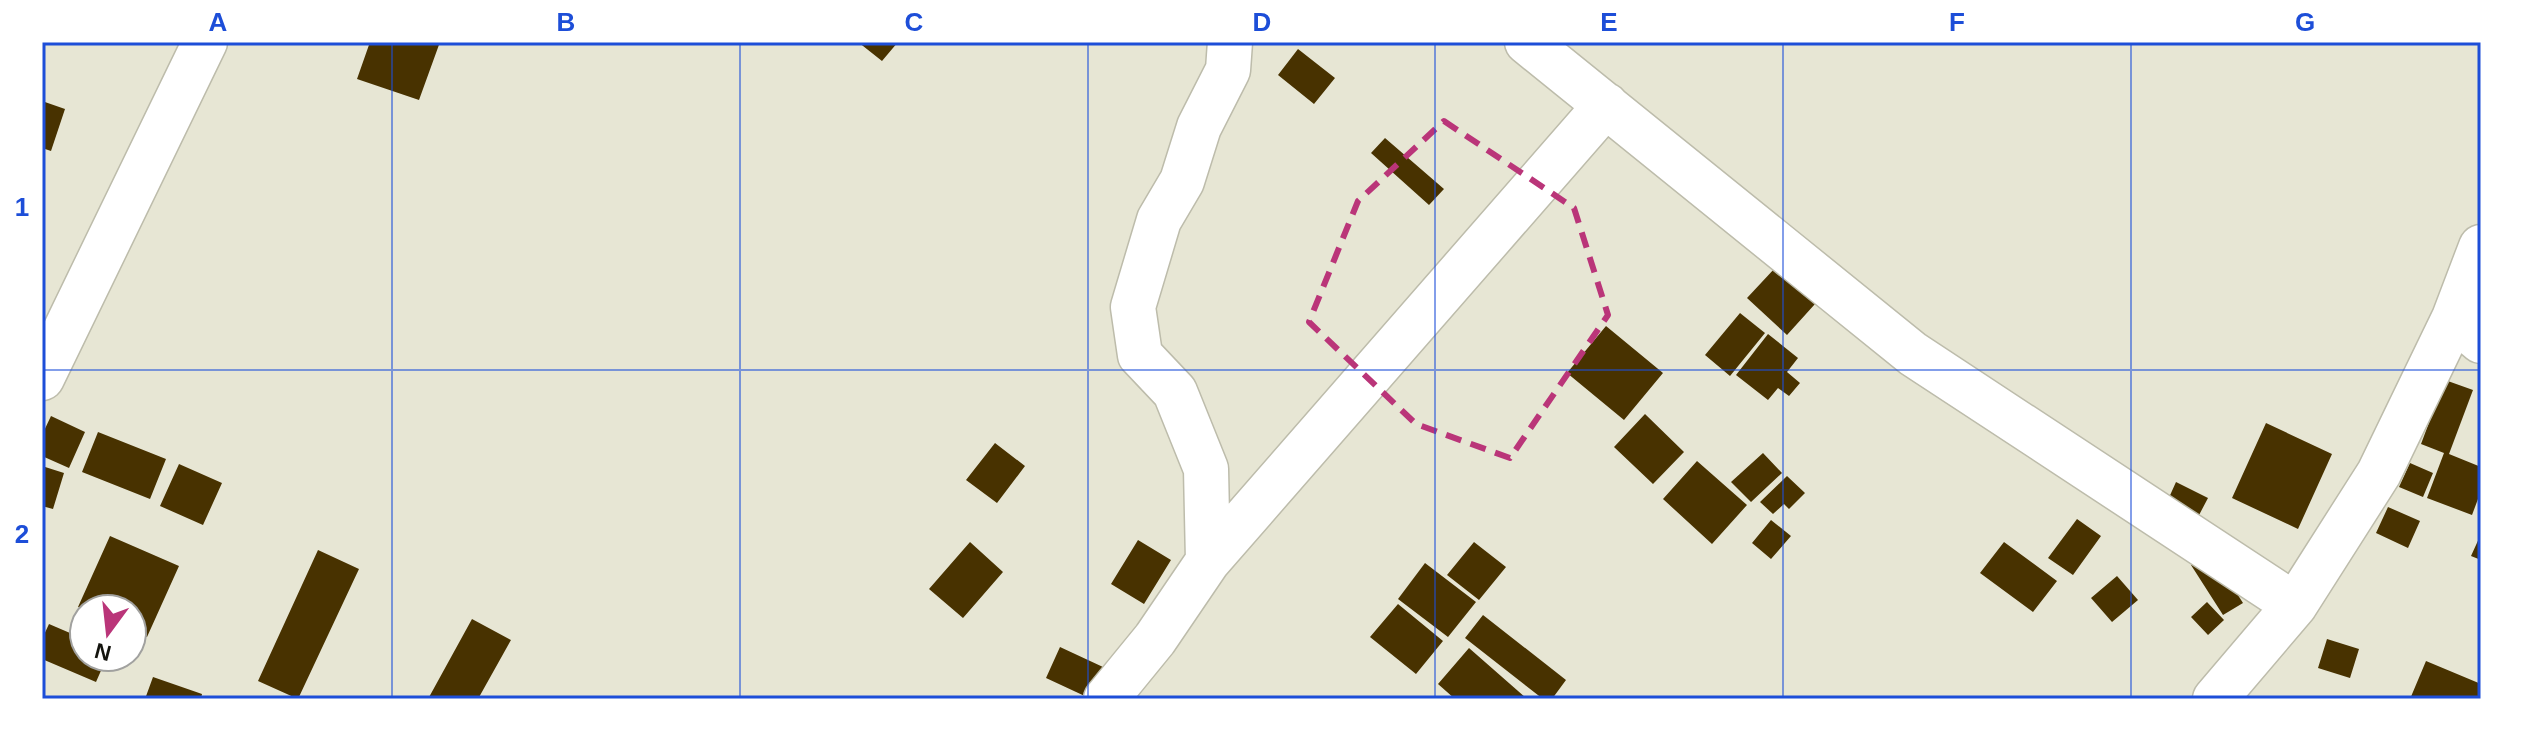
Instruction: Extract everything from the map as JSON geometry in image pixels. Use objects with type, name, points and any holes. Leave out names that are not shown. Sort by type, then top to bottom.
[{"type":"street","points":[[42,378],[205,42]]},
{"type":"street","points":[[1208,561],[1206,469],[1175,392],[1140,355],[1133,307],[1159,220],[1182,181],[1199,127],[1228,70],[1230,42]]},
{"type":"street","points":[[1527,42],[1913,354],[2295,605]]},
{"type":"street","points":[[1106,699],[1155,639],[1208,561],[1606,105]]},
{"type":"street","points":[[2215,699],[2295,605],[2468,330],[2481,247]]},
{"type":"highlighted area","points":[[1444,121],[1574,208],[1608,315],[1510,458],[1416,424],[1309,322],[1358,201]]},
{"type":"building","points":[[370,42],[440,42],[419,100],[357,79]]},
{"type":"building","points":[[858,42],[898,42],[882,61]]},
{"type":"building","points":[[1298,49],[1335,78],[1314,104],[1278,75]]},
{"type":"building","points":[[42,101],[65,109],[51,151],[42,148]]},
{"type":"building","points":[[1385,138],[1444,189],[1429,205],[1371,153]]},
{"type":"building","points":[[1775,268],[1815,304],[1787,335],[1747,298]]},
{"type":"building","points":[[1740,313],[1765,333],[1730,376],[1705,355]]},
{"type":"building","points":[[1606,326],[1663,373],[1624,420],[1567,373]]},
{"type":"building","points":[[1768,334],[1798,358],[1787,372],[1800,383],[1789,396],[1778,388],[1768,400],[1736,375]]},
{"type":"building","points":[[2445,380],[2473,390],[2449,454],[2481,467],[2481,491],[2472,515],[2427,498],[2444,453],[2421,444]]},
{"type":"building","points":[[1645,414],[1684,452],[1653,484],[1614,447]]},
{"type":"building","points":[[51,416],[85,432],[69,468],[42,456],[42,435]]},
{"type":"building","points":[[2266,423],[2332,454],[2298,529],[2232,498]]},
{"type":"building","points":[[98,432],[166,459],[150,499],[82,472]]},
{"type":"building","points":[[995,443],[1025,466],[997,503],[966,480]]},
{"type":"building","points":[[1763,453],[1782,473],[1751,502],[1731,482]]},
{"type":"building","points":[[1697,461],[1747,505],[1712,544],[1663,499]]},
{"type":"building","points":[[2410,463],[2433,473],[2423,497],[2399,487]]},
{"type":"building","points":[[179,464],[222,483],[203,525],[160,506]]},
{"type":"building","points":[[42,466],[64,473],[53,509],[42,506]]},
{"type":"building","points":[[1787,476],[1805,493],[1789,509],[1784,504],[1773,514],[1760,502]]},
{"type":"building","points":[[2176,482],[2208,498],[2198,517],[2167,502]]},
{"type":"building","points":[[2388,507],[2420,521],[2408,548],[2376,533]]},
{"type":"building","points":[[2077,519],[2101,536],[2073,575],[2048,558]]},
{"type":"building","points":[[1771,520],[1791,536],[1771,559],[1752,543]]},
{"type":"building","points":[[2481,534],[2481,560],[2471,556]]},
{"type":"building","points":[[110,536],[179,566],[148,635],[148,593],[84,593]]},
{"type":"building","points":[[1138,540],[1171,560],[1144,604],[1111,584]]},
{"type":"building","points":[[970,542],[1003,572],[963,618],[929,589]]},
{"type":"building","points":[[1474,542],[1506,567],[1479,600],[1447,575]]},
{"type":"building","points":[[2004,542],[2057,581],[2033,612],[1980,573]]},
{"type":"building","points":[[318,550],[359,569],[298,699],[258,681]]},
{"type":"building","points":[[2211,553],[2243,603],[2223,615],[2191,565]]},
{"type":"building","points":[[1425,563],[1476,602],[1448,637],[1398,599]]},
{"type":"building","points":[[2117,576],[2138,600],[2112,622],[2091,598]]},
{"type":"building","points":[[2207,602],[2224,620],[2208,635],[2191,617]]},
{"type":"building","points":[[1398,604],[1443,641],[1416,674],[1370,637]]},
{"type":"building","points":[[1483,615],[1566,680],[1552,699],[1543,699],[1465,638]]},
{"type":"building","points":[[472,619],[511,640],[478,699],[428,699]]},
{"type":"building","points":[[49,624],[68,632],[68,670],[42,659],[42,639]]},
{"type":"building","points":[[2327,639],[2359,649],[2350,678],[2318,668]]},
{"type":"building","points":[[1060,647],[1103,667],[1089,698],[1046,678]]},
{"type":"building","points":[[1469,648],[1527,699],[1455,699],[1438,684]]},
{"type":"building","points":[[2426,661],[2481,684],[2481,699],[2410,699]]},
{"type":"building","points":[[75,673],[100,673],[96,682]]},
{"type":"building","points":[[153,677],[202,694],[201,699],[145,699]]}]
